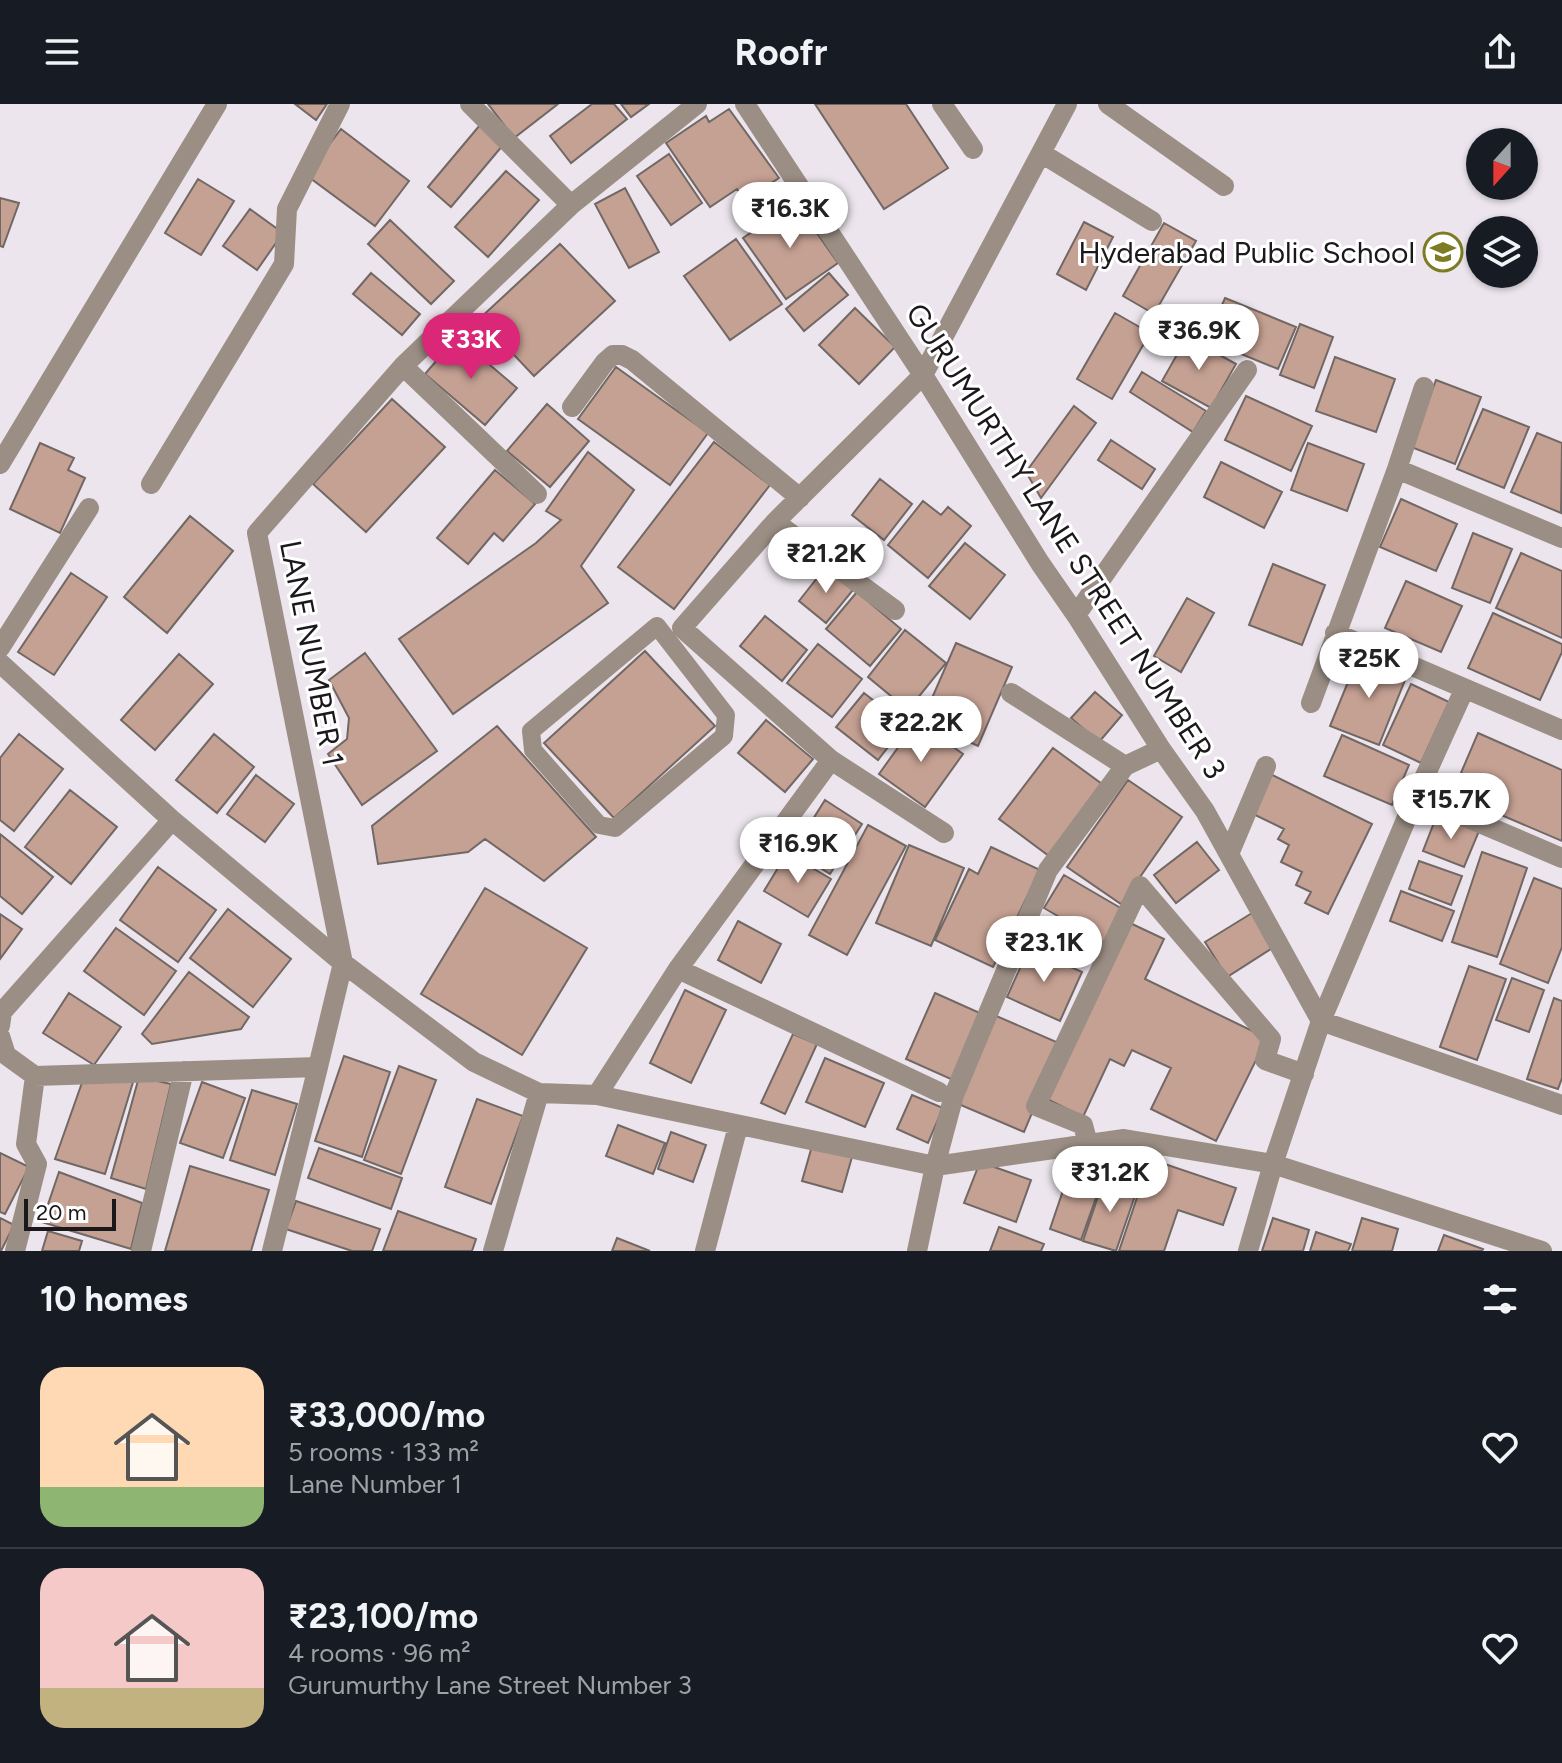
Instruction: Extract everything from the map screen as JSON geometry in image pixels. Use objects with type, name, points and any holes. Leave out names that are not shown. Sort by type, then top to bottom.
[{"type":"street","points":[[0,464],[217,104]]},
{"type":"street","points":[[151,484],[284,264],[287,209],[340,104]]},
{"type":"street","points":[[470,104],[571,205]]},
{"type":"street","name":"LANE NUMBER 1","points":[[343,963],[257,533],[403,366],[571,205],[697,104]]},
{"type":"street","name":"GURUMURTHY LANE STREET NUMBER 3","points":[[745,104],[923,375],[1161,749],[1205,811],[1321,1021]]},
{"type":"street","points":[[942,104],[973,149]]},
{"type":"street","points":[[944,833],[831,760],[674,632],[775,522],[923,375],[1067,104]]},
{"type":"street","points":[[1108,104],[1224,186]]},
{"type":"street","points":[[1041,153],[1152,221]]},
{"type":"street","points":[[572,407],[605,362],[613,355],[622,355],[800,498]]},
{"type":"street","points":[[403,366],[537,494]]},
{"type":"street","points":[[1076,615],[1247,370]]},
{"type":"street","points":[[1311,703],[1424,387]]},
{"type":"street","points":[[1397,469],[1562,538]]},
{"type":"street","points":[[0,648],[89,508]]},
{"type":"street","points":[[775,522],[895,610]]},
{"type":"street","points":[[1335,633],[1562,730]]},
{"type":"street","points":[[0,663],[172,820],[343,963],[474,1062],[539,1093],[597,1095],[935,1166],[1124,1139],[1273,1164],[1542,1251]]},
{"type":"street","points":[[1248,1251],[1273,1164],[1321,1021],[1464,690]]},
{"type":"street","points":[[1011,693],[1125,766]]},
{"type":"street","points":[[917,1251],[954,1095],[1048,870],[1125,766],[1161,749]]},
{"type":"street","points":[[597,1095],[678,969],[831,760]]},
{"type":"street","points":[[1229,854],[1266,766]]},
{"type":"street","points":[[1416,796],[1562,858]]},
{"type":"street","points":[[0,1026],[2,1012],[172,820]]},
{"type":"street","points":[[1088,1144],[1083,1125],[1036,1106],[1140,886],[1271,1039],[1265,1060],[1304,1074]]},
{"type":"street","points":[[272,1251],[343,963]]},
{"type":"street","points":[[678,969],[939,1092]]},
{"type":"street","points":[[1321,1021],[1562,1105]]},
{"type":"street","points":[[0,1036],[6,1055],[35,1076],[318,1067]]},
{"type":"street","points":[[141,1251],[184,1071]]},
{"type":"street","points":[[15,1251],[37,1164],[26,1144],[35,1076]]},
{"type":"street","points":[[493,1251],[539,1093]]},
{"type":"street","points":[[705,1251],[738,1126]]},
{"type":"lane","points":[[657,626],[674,632],[726,715],[724,736],[615,828],[599,825],[533,750],[531,731],[657,626]]},
{"type":"building","points":[[295,104],[327,104],[316,120]]},
{"type":"building","points":[[488,104],[558,104],[514,138]]},
{"type":"building","points":[[592,104],[614,104],[627,119],[571,163],[550,136]]},
{"type":"building","points":[[621,104],[649,104],[631,117]]},
{"type":"building","points":[[815,104],[906,104],[948,168],[884,209]]},
{"type":"building","points":[[729,109],[779,178],[745,200],[737,189],[710,207],[666,143],[706,116],[709,122]]},
{"type":"building","points":[[480,125],[503,145],[451,207],[428,187]]},
{"type":"building","points":[[341,129],[409,181],[375,226],[306,175]]},
{"type":"building","points":[[669,154],[702,203],[671,225],[637,176]]},
{"type":"building","points":[[506,171],[539,200],[488,257],[455,227]]},
{"type":"building","points":[[198,179],[234,201],[201,255],[165,233]]},
{"type":"building","points":[[625,188],[659,252],[629,268],[595,204]]},
{"type":"building","points":[[0,198],[19,203],[3,247],[0,246]]},
{"type":"building","points":[[795,202],[838,263],[786,299],[743,238]]},
{"type":"building","points":[[250,209],[283,233],[257,270],[223,246]]},
{"type":"building","points":[[390,220],[454,281],[431,304],[368,244]]},
{"type":"building","points":[[1084,222],[1113,237],[1086,290],[1057,274]]},
{"type":"building","points":[[1164,223],[1196,241],[1154,314],[1123,296]]},
{"type":"building","points":[[736,239],[782,304],[730,340],[684,276]]},
{"type":"building","points":[[560,244],[615,301],[534,376],[497,337],[483,349],[466,331]]},
{"type":"building","points":[[371,273],[420,314],[402,335],[353,294]]},
{"type":"building","points":[[829,273],[848,295],[804,331],[786,309]]},
{"type":"building","points":[[1225,298],[1296,327],[1278,369],[1207,340]]},
{"type":"building","points":[[855,308],[895,347],[859,384],[819,345]]},
{"type":"building","points":[[1115,313],[1150,333],[1112,399],[1077,379]]},
{"type":"building","points":[[1300,324],[1333,337],[1314,388],[1280,375]]},
{"type":"building","points":[[457,337],[517,388],[485,425],[425,374]]},
{"type":"building","points":[[1187,337],[1236,364],[1211,408],[1162,381]]},
{"type":"building","points":[[1335,357],[1395,379],[1376,432],[1316,411]]},
{"type":"building","points":[[616,367],[708,433],[670,485],[578,419]]},
{"type":"building","points":[[1142,372],[1206,411],[1193,432],[1130,392]]},
{"type":"building","points":[[1436,380],[1481,397],[1455,464],[1411,447]]},
{"type":"building","points":[[1246,396],[1312,426],[1291,471],[1225,440]]},
{"type":"building","points":[[392,399],[445,447],[366,532],[313,484]]},
{"type":"building","points":[[547,404],[589,441],[550,487],[507,451]]},
{"type":"building","points":[[1074,406],[1096,423],[1041,498],[1026,472]]},
{"type":"building","points":[[1483,409],[1529,427],[1504,488],[1457,469]]},
{"type":"building","points":[[1537,433],[1562,443],[1561,513],[1511,492]]},
{"type":"building","points":[[1111,440],[1155,469],[1142,489],[1098,460]]},
{"type":"building","points":[[714,442],[770,485],[674,609],[618,567]]},
{"type":"building","points":[[40,443],[74,458],[68,470],[85,478],[60,533],[10,509]]},
{"type":"building","points":[[1308,443],[1364,464],[1347,511],[1291,490]]},
{"type":"building","points":[[588,452],[634,490],[581,566],[608,603],[453,714],[399,639],[536,543],[561,520],[546,511]]},
{"type":"building","points":[[1221,462],[1282,492],[1264,528],[1204,497]]},
{"type":"building","points":[[495,470],[535,504],[503,541],[494,533],[468,564],[437,538]]},
{"type":"building","points":[[880,479],[912,504],[884,540],[852,515]]},
{"type":"building","points":[[1401,499],[1457,524],[1436,571],[1380,547]]},
{"type":"building","points":[[923,501],[941,515],[948,507],[971,526],[928,578],[888,545]]},
{"type":"building","points":[[190,516],[233,551],[167,633],[124,597]]},
{"type":"building","points":[[1473,533],[1512,549],[1490,603],[1452,588]]},
{"type":"building","points":[[965,543],[1005,575],[970,619],[929,586]]},
{"type":"building","points":[[1521,553],[1562,571],[1562,638],[1496,608]]},
{"type":"building","points":[[1273,564],[1325,585],[1302,645],[1249,625]]},
{"type":"building","points":[[825,568],[853,590],[826,623],[799,601]]},
{"type":"building","points":[[71,573],[107,597],[54,675],[18,652]]},
{"type":"building","points":[[1406,581],[1462,606],[1441,652],[1385,628]]},
{"type":"building","points":[[857,592],[901,629],[870,666],[826,629]]},
{"type":"building","points":[[1187,598],[1214,613],[1181,672],[1154,656]]},
{"type":"building","points":[[1493,613],[1562,644],[1562,652],[1540,700],[1468,668]]},
{"type":"building","points":[[765,616],[807,650],[782,681],[740,646]]},
{"type":"building","points":[[905,630],[946,663],[908,710],[868,677]]},
{"type":"building","points":[[956,643],[1012,667],[978,746],[922,721]]},
{"type":"building","points":[[818,644],[862,679],[832,717],[787,683]]},
{"type":"building","points":[[645,651],[715,726],[614,818],[544,743]]},
{"type":"building","points":[[365,653],[437,751],[362,805],[328,754],[347,739],[349,718],[329,680]]},
{"type":"building","points":[[179,654],[213,684],[155,750],[121,720]]},
{"type":"building","points":[[1359,655],[1407,675],[1379,745],[1330,726]]},
{"type":"building","points":[[1411,684],[1449,702],[1421,763],[1383,745]]},
{"type":"building","points":[[1095,692],[1122,715],[1099,742],[1071,718]]},
{"type":"building","points":[[864,693],[905,725],[878,760],[836,727]]},
{"type":"building","points":[[766,720],[813,759],[785,792],[738,753]]},
{"type":"building","points":[[917,721],[963,754],[925,807],[879,774]]},
{"type":"building","points":[[497,726],[596,837],[544,881],[485,839],[468,852],[378,864],[372,826]]},
{"type":"building","points":[[1478,733],[1562,770],[1562,841],[1452,794]]},
{"type":"building","points":[[19,734],[63,769],[14,831],[0,820],[0,758]]},
{"type":"building","points":[[214,734],[254,767],[217,813],[176,780]]},
{"type":"building","points":[[1342,735],[1409,765],[1392,805],[1324,776]]},
{"type":"building","points":[[1053,748],[1102,784],[1049,856],[999,819]]},
{"type":"building","points":[[1268,773],[1372,824],[1328,914],[1305,903],[1311,892],[1296,885],[1302,872],[1281,862],[1289,845],[1278,839],[1284,829],[1249,812]]},
{"type":"building","points":[[256,775],[294,804],[265,842],[227,814]]},
{"type":"building","points":[[1128,780],[1182,817],[1121,904],[1067,867]]},
{"type":"building","points":[[70,790],[117,827],[71,884],[25,847]]},
{"type":"building","points":[[825,800],[862,824],[830,874],[793,851]]},
{"type":"building","points":[[1437,815],[1479,831],[1464,867],[1423,851]]},
{"type":"building","points":[[868,825],[906,846],[847,955],[809,935]]},
{"type":"building","points":[[0,834],[53,877],[22,914],[0,896]]},
{"type":"building","points":[[1197,842],[1219,870],[1176,903],[1154,875]]},
{"type":"building","points":[[909,845],[964,868],[931,946],[876,923]]},
{"type":"building","points":[[991,847],[1040,870],[993,967],[935,940],[969,869],[978,874]]},
{"type":"building","points":[[1482,852],[1527,868],[1497,957],[1452,942]]},
{"type":"building","points":[[787,853],[831,879],[808,917],[764,891]]},
{"type":"building","points":[[1419,861],[1462,876],[1451,905],[1409,889]]},
{"type":"building","points":[[158,867],[216,910],[178,962],[120,920]]},
{"type":"building","points":[[1064,875],[1124,910],[1104,943],[1044,908]]},
{"type":"building","points":[[1534,878],[1562,889],[1562,947],[1548,983],[1500,964]]},
{"type":"building","points":[[485,888],[587,948],[522,1055],[421,994]]},
{"type":"building","points":[[1401,891],[1454,911],[1442,941],[1390,921]]},
{"type":"building","points":[[228,909],[291,959],[253,1007],[190,958]]},
{"type":"building","points":[[1252,913],[1274,947],[1227,977],[1205,942]]},
{"type":"building","points":[[0,914],[22,929],[0,959]]},
{"type":"building","points":[[738,921],[781,944],[761,983],[718,960]]},
{"type":"building","points":[[1130,923],[1164,939],[1145,979],[1267,1038],[1216,1141],[1151,1109],[1171,1068],[1132,1050],[1124,1066],[1110,1059],[1083,1117],[1045,1098]]},
{"type":"building","points":[[116,928],[176,971],[144,1015],[84,971]]},
{"type":"building","points":[[1029,948],[1082,972],[1060,1021],[1007,997]]},
{"type":"building","points":[[1469,966],[1506,979],[1477,1060],[1440,1047]]},
{"type":"building","points":[[189,972],[249,1017],[241,1029],[152,1044],[142,1034]]},
{"type":"building","points":[[1512,978],[1544,990],[1529,1032],[1496,1020]]},
{"type":"building","points":[[685,990],[726,1010],[691,1083],[650,1063]]},
{"type":"building","points":[[69,993],[121,1027],[94,1065],[43,1033]]},
{"type":"building","points":[[935,993],[982,1014],[953,1080],[906,1059]]},
{"type":"building","points":[[1554,998],[1562,1001],[1562,1078],[1558,1089],[1527,1079]]},
{"type":"building","points":[[994,1015],[1061,1044],[1024,1132],[956,1103]]},
{"type":"building","points":[[793,1034],[817,1044],[785,1114],[761,1103]]},
{"type":"building","points":[[344,1056],[390,1072],[362,1157],[315,1141]]},
{"type":"building","points":[[825,1058],[884,1083],[865,1127],[806,1102]]},
{"type":"building","points":[[399,1066],[436,1080],[401,1174],[364,1160]]},
{"type":"building","points":[[84,1077],[134,1079],[105,1174],[55,1159]]},
{"type":"building","points":[[139,1077],[171,1084],[146,1189],[111,1178]]},
{"type":"building","points":[[202,1082],[245,1098],[223,1158],[180,1143]]},
{"type":"building","points":[[252,1090],[297,1104],[275,1175],[230,1160]]},
{"type":"building","points":[[912,1095],[943,1108],[928,1143],[897,1129]]},
{"type":"building","points":[[477,1099],[523,1116],[491,1204],[445,1187]]},
{"type":"building","points":[[618,1125],[665,1143],[653,1174],[606,1156]]},
{"type":"building","points":[[671,1132],[706,1145],[693,1182],[658,1169]]},
{"type":"building","points":[[812,1146],[852,1157],[842,1192],[802,1181]]},
{"type":"building","points":[[319,1148],[402,1178],[391,1209],[308,1178]]},
{"type":"building","points":[[0,1153],[29,1167],[5,1214],[0,1212]]},
{"type":"building","points":[[1150,1159],[1236,1188],[1223,1225],[1178,1210],[1164,1251],[1119,1251]]},
{"type":"building","points":[[980,1162],[1031,1180],[1016,1222],[964,1203]]},
{"type":"building","points":[[1072,1164],[1104,1175],[1081,1240],[1050,1229]]},
{"type":"building","points":[[190,1166],[269,1190],[251,1251],[165,1251]]},
{"type":"building","points":[[59,1172],[142,1203],[131,1249],[42,1222]]},
{"type":"building","points":[[1105,1176],[1138,1187],[1116,1251],[1083,1241]]},
{"type":"building","points":[[296,1201],[380,1229],[372,1251],[352,1251],[286,1229]]},
{"type":"building","points":[[398,1211],[476,1239],[472,1251],[383,1251]]},
{"type":"building","points":[[0,1218],[14,1225],[1,1251],[0,1251]]},
{"type":"building","points":[[1273,1218],[1309,1230],[1303,1251],[1262,1251]]},
{"type":"building","points":[[1362,1218],[1398,1229],[1392,1251],[1352,1251]]},
{"type":"building","points":[[999,1227],[1044,1244],[1041,1251],[990,1251]]},
{"type":"building","points":[[48,1231],[82,1241],[79,1251],[42,1251]]},
{"type":"building","points":[[1316,1232],[1351,1244],[1348,1251],[1310,1251]]},
{"type":"building","points":[[1444,1235],[1483,1249],[1438,1251]]},
{"type":"building","points":[[617,1238],[650,1251],[612,1251]]},
{"type":"place","name":"Hyderabad Public School","points":[[1443,252]]}]
